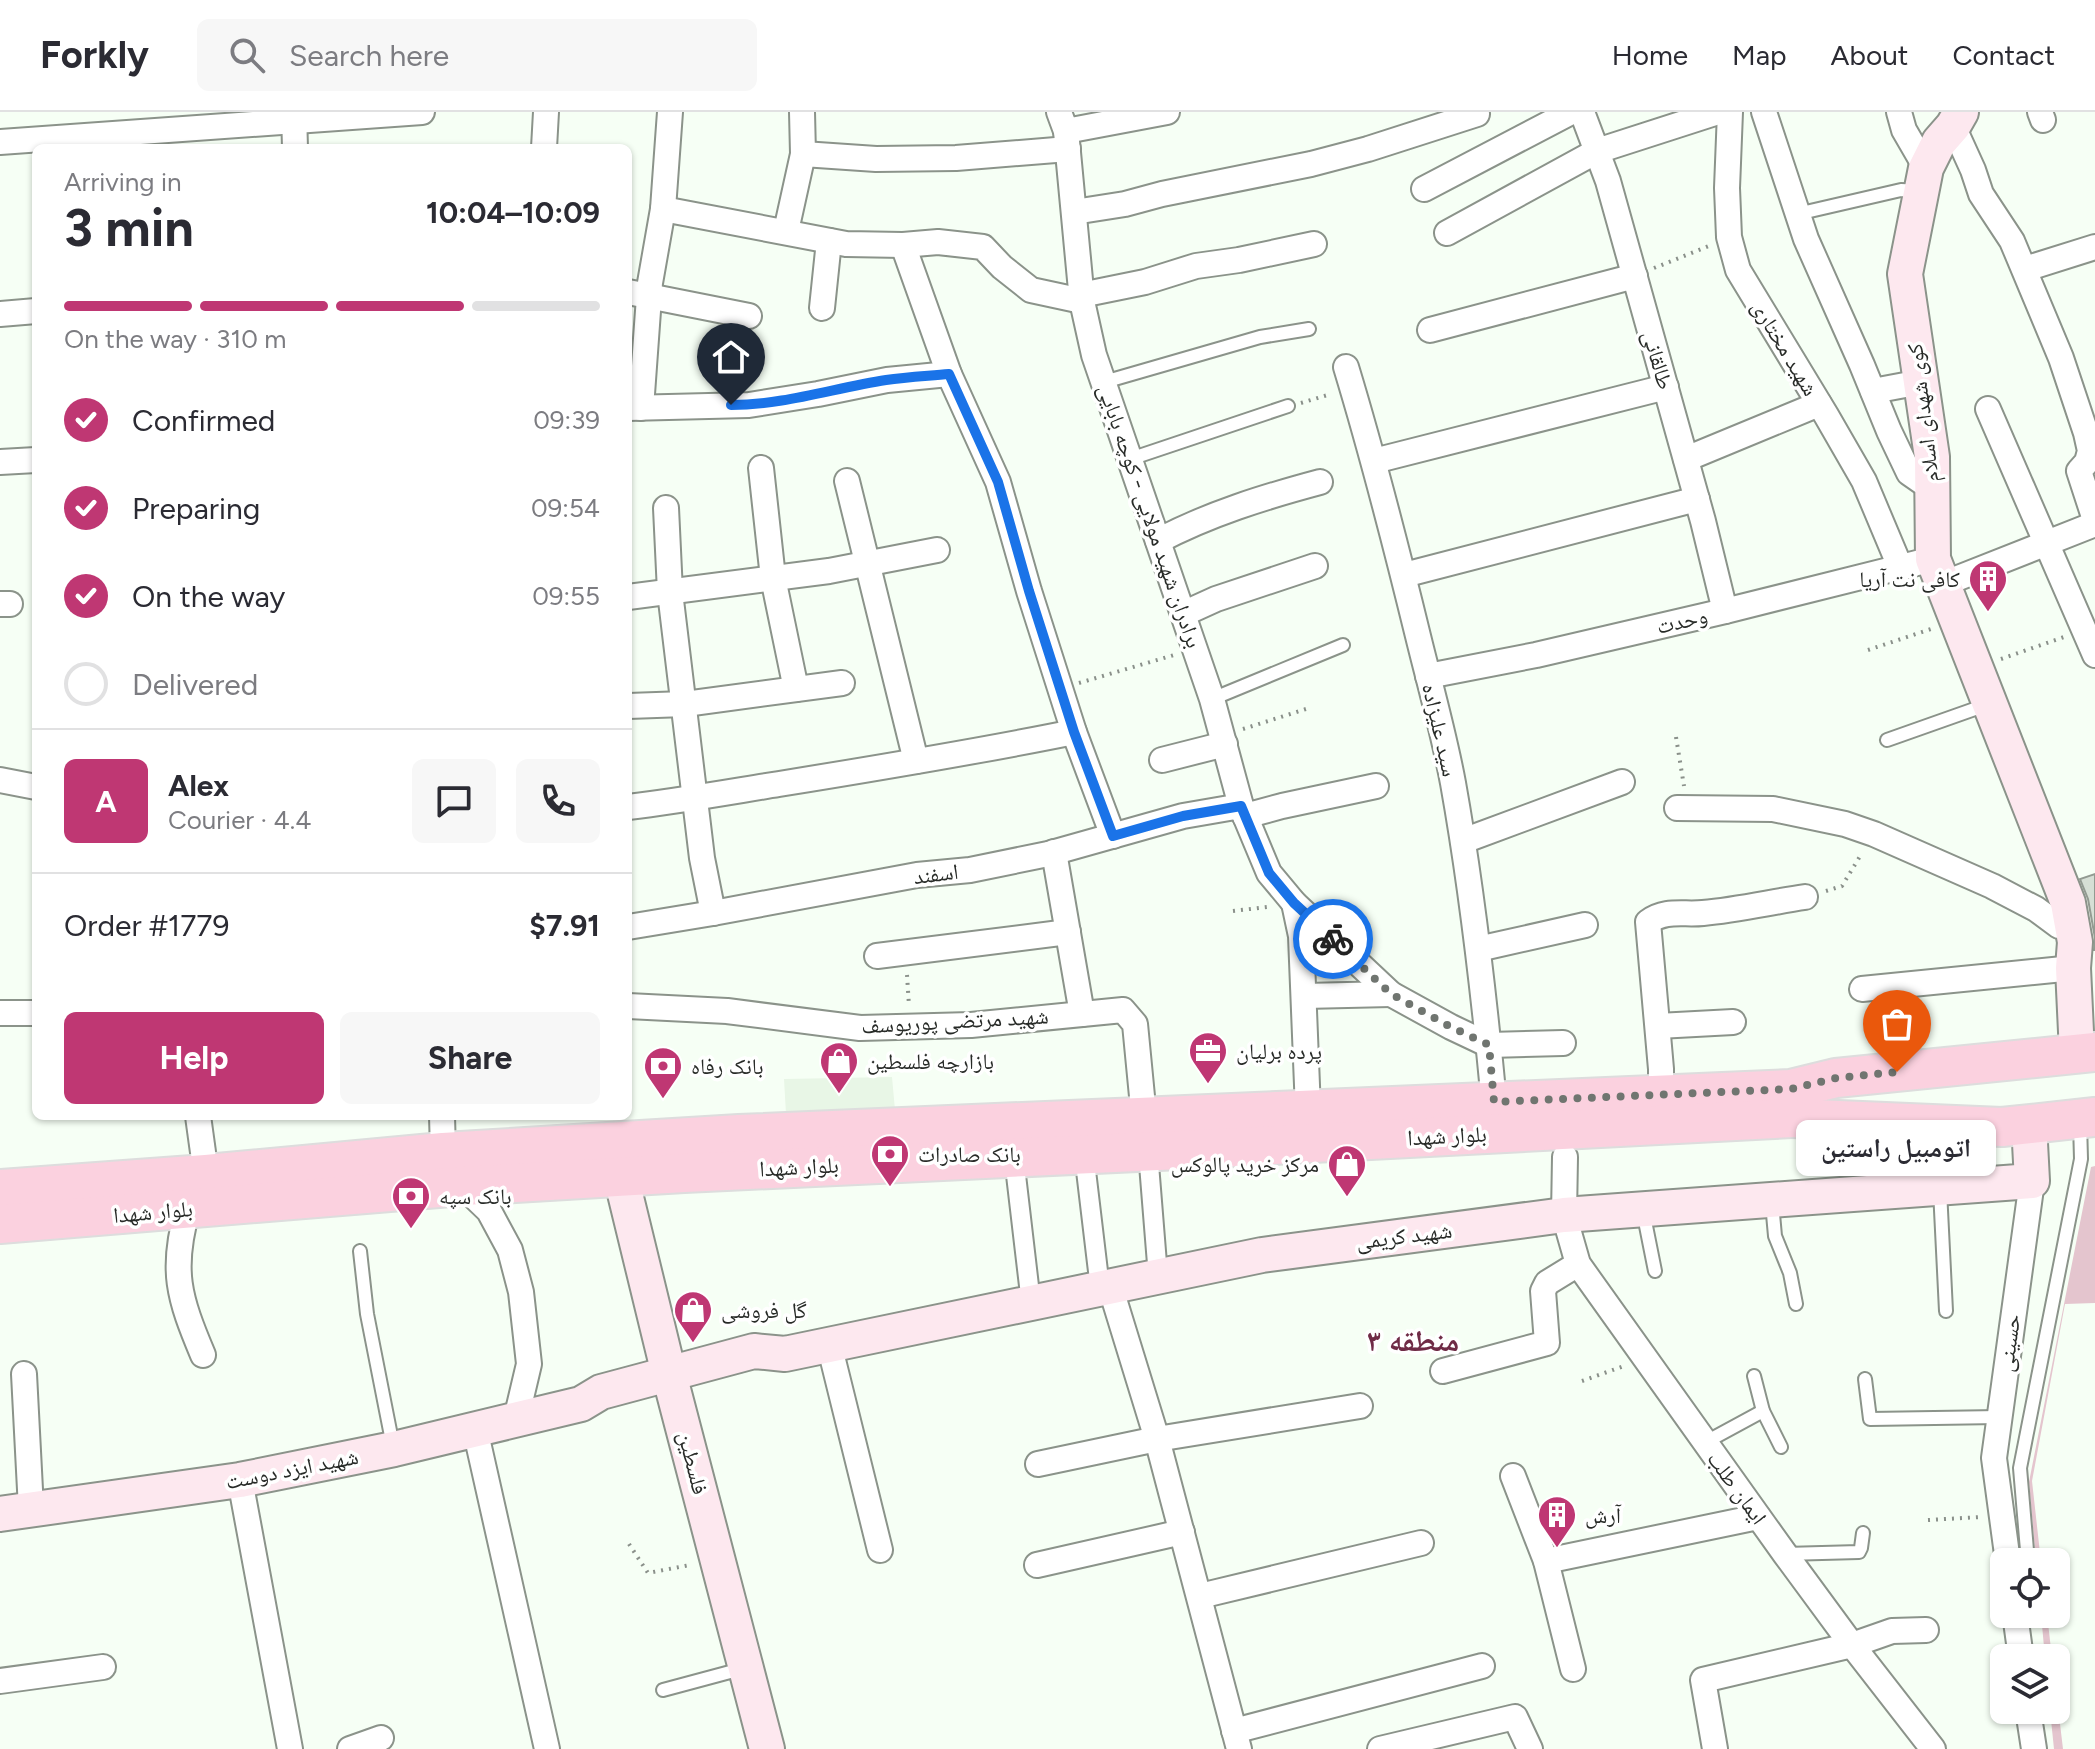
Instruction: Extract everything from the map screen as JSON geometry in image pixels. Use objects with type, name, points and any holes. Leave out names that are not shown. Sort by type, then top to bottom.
[{"type":"main road","name":"کوی شهدای اسلام","points":[[1957,119],[1939,142],[1923,180],[1905,274],[1932,457],[1938,572],[2068,903],[2079,954],[2086,1052]]},
{"type":"main road","points":[[1792,1104],[1836,1078],[2086,1052]]},
{"type":"main road","name":"بلوار شهدا","points":[[8,1206],[86,1201],[188,1208],[463,1186],[1084,1154],[1146,1134],[1308,1110],[1661,1094],[1718,1107]]},
{"type":"main road","points":[[1792,1104],[2016,1126],[2088,1118]]},
{"type":"main road","name":"بلوار شهدا","points":[[86,1201],[206,1174],[442,1134],[1146,1134],[1792,1104]]},
{"type":"main road","name":"حسینی","points":[[2016,1126],[2032,1181]]},
{"type":"main road","name":"فلسطین","points":[[621,1177],[767,1749]]},
{"type":"main road","name":"شهید کریمی","points":[[672,1383],[759,1369],[785,1354],[829,1344],[1262,1255],[1564,1215],[2032,1181]]},
{"type":"main road","name":"شهید ایزد دوست","points":[[15,1512],[240,1480],[394,1449],[581,1404],[602,1409],[672,1383]]},
{"type":"street","points":[[0,142],[187,129],[294,116],[422,112]]},
{"type":"street","points":[[544,144],[546,112]]},
{"type":"street","points":[[670,112],[663,209],[639,294],[634,408],[749,405],[887,380],[949,374]]},
{"type":"street","points":[[786,231],[803,154],[802,112]]},
{"type":"street","points":[[803,154],[876,159],[956,158],[1064,131],[1167,112]]},
{"type":"street","points":[[1424,189],[1571,112]]},
{"type":"street","name":"طالقانی","points":[[1582,112],[1608,181],[1725,611]]},
{"type":"street","points":[[1447,233],[1597,151],[1718,112]]},
{"type":"street","name":"شهید مختاری","points":[[1730,112],[1729,237],[1738,270],[1864,481],[1901,569]]},
{"type":"street","points":[[1764,112],[1806,239],[1909,473],[1932,489]]},
{"type":"street","points":[[1899,112],[1923,180]]},
{"type":"street","points":[[1074,212],[1311,164],[1477,113],[1497,151]]},
{"type":"street","points":[[294,116],[295,144]]},
{"type":"street","points":[[1957,119],[1981,194],[2012,241],[2061,358],[2090,451],[2087,462],[2079,471],[2095,522]]},
{"type":"street","name":"برادران شهید مولایی - کوچه بابایی","points":[[1064,131],[1082,298],[1094,355],[1212,699],[1243,811],[1269,873],[1294,903],[1391,994],[1489,1045]]},
{"type":"street","points":[[663,209],[846,244],[938,242],[983,247],[1031,290],[1082,298],[1196,266],[1314,244]]},
{"type":"street","points":[[822,308],[829,241]]},
{"type":"street","points":[[903,245],[949,374],[998,482],[1074,732],[1113,836]]},
{"type":"street","points":[[2025,269],[2095,247]]},
{"type":"street","points":[[1430,330],[1635,276]]},
{"type":"street","points":[[639,294],[749,316]]},
{"type":"street","points":[[0,314],[32,311]]},
{"type":"street","name":"سید علیزاده","points":[[1349,377],[1404,575],[1449,765],[1478,949],[1494,1102]]},
{"type":"street","points":[[1873,391],[1921,382]]},
{"type":"street","points":[[1374,461],[1666,387]]},
{"type":"street","points":[[1686,459],[1819,404]]},
{"type":"street","points":[[1988,409],[2095,655]]},
{"type":"street","points":[[0,462],[32,460]]},
{"type":"street","points":[[761,468],[773,578],[796,689]]},
{"type":"street","points":[[847,481],[916,761]]},
{"type":"street","points":[[1158,541],[1187,525],[1228,510],[1320,482]]},
{"type":"street","points":[[1404,575],[1697,499]]},
{"type":"street","points":[[666,508],[670,592],[702,858],[713,913]]},
{"type":"street","name":"وحدت","points":[[1428,676],[1536,655],[1901,569],[1938,572],[2048,543],[2095,522]]},
{"type":"street","points":[[632,597],[829,571],[937,550]]},
{"type":"street","points":[[1183,614],[1216,599],[1315,566]]},
{"type":"street","points":[[632,706],[685,704],[842,683]]},
{"type":"street","points":[[632,806],[982,750],[1074,732]]},
{"type":"street","points":[[1162,760],[1224,740]]},
{"type":"street","points":[[0,780],[32,786]]},
{"type":"street","points":[[1463,841],[1622,782]]},
{"type":"street","name":"اسفند","points":[[632,926],[917,875],[970,870],[1054,852],[1183,816],[1282,806],[1376,786]]},
{"type":"street","points":[[1682,808],[1773,809],[1845,824],[1874,834],[2036,909],[2059,926],[2079,954],[1862,989]]},
{"type":"street","points":[[1054,852],[1082,1014]]},
{"type":"street","points":[[1661,1094],[1648,922],[1669,912],[1702,913],[1805,897]]},
{"type":"street","points":[[1294,903],[1301,936],[1308,1110]]},
{"type":"street","points":[[1478,949],[1585,925]]},
{"type":"street","points":[[877,956],[1068,932]]},
{"type":"street","points":[[1304,996],[1391,994]]},
{"type":"street","name":"شهید مرتضی پوریوسف","points":[[632,1006],[727,1011],[860,1028],[971,1025],[1123,1010],[1135,1024],[1146,1134]]},
{"type":"street","points":[[0,1013],[32,1013]]},
{"type":"street","points":[[1658,1026],[1733,1022]]},
{"type":"street","points":[[1489,1045],[1563,1043]]},
{"type":"street","points":[[199,1120],[206,1174]]},
{"type":"street","points":[[1146,1134],[1158,1276]]},
{"type":"street","points":[[1084,1154],[1105,1287],[1157,1439],[1236,1740],[1482,1666]]},
{"type":"street","name":"ایمان طلب","points":[[1565,1157],[1564,1215],[1578,1264],[1785,1554],[1933,1749]]},
{"type":"street","points":[[1014,1158],[1031,1303]]},
{"type":"street","name":"حسینی","points":[[2006,1548],[1994,1458],[2032,1181]]},
{"type":"street","points":[[463,1186],[489,1211],[510,1250],[521,1292],[529,1364],[516,1419]]},
{"type":"street","points":[[188,1208],[180,1236],[178,1278],[184,1310],[203,1355]]},
{"type":"street","points":[[1443,1371],[1547,1343],[1543,1291],[1547,1283],[1578,1264]]},
{"type":"street","points":[[829,1344],[880,1550]]},
{"type":"street","points":[[15,1512],[24,1374]]},
{"type":"street","points":[[1038,1464],[1157,1439],[1360,1406]]},
{"type":"street","points":[[475,1429],[547,1749]]},
{"type":"street","points":[[1513,1476],[1546,1561],[1573,1669]]},
{"type":"street","points":[[240,1480],[290,1749]]},
{"type":"street","points":[[1546,1561],[1758,1517]]},
{"type":"street","points":[[1037,1565],[1182,1532]]},
{"type":"street","points":[[1200,1596],[1421,1543]]},
{"type":"street","points":[[1715,1749],[1703,1680],[1852,1645],[1892,1631],[1926,1630]]},
{"type":"street","points":[[0,1681],[103,1667]]},
{"type":"street","points":[[1380,1749],[1515,1717],[1530,1749]]},
{"type":"street","points":[[2030,1724],[2034,1749]]},
{"type":"street","points":[[350,1749],[381,1738]]},
{"type":"lane","points":[[1797,214],[1901,190],[1923,180]]},
{"type":"lane","points":[[1104,382],[1260,337],[1309,329]]},
{"type":"lane","points":[[1130,459],[1288,406]]},
{"type":"lane","points":[[1212,699],[1343,645]]},
{"type":"lane","points":[[1887,740],[1990,703]]},
{"type":"lane","points":[[2027,1548],[2020,1468],[2088,1118]]},
{"type":"lane","points":[[1939,1187],[1946,1311]]},
{"type":"lane","points":[[1772,1200],[1775,1236],[1790,1273],[1796,1304]]},
{"type":"lane","points":[[1643,1210],[1655,1271]]},
{"type":"lane","points":[[360,1251],[367,1314],[394,1449]]},
{"type":"lane","points":[[1754,1376],[1763,1411],[1781,1447]]},
{"type":"lane","points":[[1865,1379],[1870,1419],[1999,1417]]},
{"type":"lane","points":[[1704,1443],[1763,1411]]},
{"type":"lane","points":[[1785,1554],[1859,1552],[1863,1533]]},
{"type":"lane","points":[[663,1690],[745,1668]]},
{"type":"path","points":[[1635,276],[1729,237]]},
{"type":"path","points":[[1288,406],[1349,377]]},
{"type":"path","points":[[1868,650],[1957,620]]},
{"type":"path","points":[[1976,668],[2084,630]]},
{"type":"path","points":[[1061,688],[1195,649]]},
{"type":"path","points":[[1224,740],[1306,709]]},
{"type":"path","points":[[1676,737],[1682,808]]},
{"type":"path","points":[[1805,897],[1842,886],[1874,834]]},
{"type":"path","points":[[1233,911],[1294,903]]},
{"type":"path","points":[[905,952],[911,1027]]},
{"type":"path","points":[[1582,1381],[1645,1358]]},
{"type":"path","points":[[1928,1520],[2002,1516]]},
{"type":"path","points":[[629,1544],[648,1573],[718,1560]]},
{"type":"shaded area","name":"بازارچه فلسطین","points":[[892,1077],[895,1110],[786,1114],[784,1079]]},
{"type":"shaded area","points":[[2095,1166],[2095,1303],[2065,1304],[2032,1481],[2039,1548],[2035,1548],[2029,1482],[2091,1167]]},
{"type":"shaded area","points":[[2042,1628],[2049,1628],[2050,1644],[2044,1644]]},
{"type":"shaded area","points":[[2051,1724],[2060,1724],[2063,1749],[2054,1749]]},
{"type":"building","points":[[2095,874],[2095,938],[2088,899],[2080,879]]},
{"type":"way so far","points":[[1333,939],[1391,994],[1489,1045],[1494,1102],[1791,1089],[1836,1078],[1897,1072]]},
{"type":"place","name":"کافی نت آریا","points":[[1988,613]]},
{"type":"place","name":"اتومبیل راستین","points":[[1897,1072]]},
{"type":"place","name":"پرده برلیان","points":[[1208,1085]]},
{"type":"place","name":"بازارچه فلسطین","points":[[839,1095]]},
{"type":"place","name":"بانک رفاه","points":[[663,1100]]},
{"type":"place","name":"بانک صادرات","points":[[890,1188]]},
{"type":"place","name":"مركز خريد پالوكس","points":[[1347,1198]]},
{"type":"place","name":"بانک سپه","points":[[411,1230]]},
{"type":"place","name":"گل فروشی","points":[[693,1344]]},
{"type":"place","name":"آرش","points":[[1557,1549]]},
{"type":"district","name":"منطقه ۳","points":[[1413,1340]]},
{"type":"route","points":[[731,405],[818,394],[887,380],[949,374],[998,482],[1074,732],[1113,836],[1183,816],[1241,806],[1269,873],[1294,903],[1333,939]]}]
